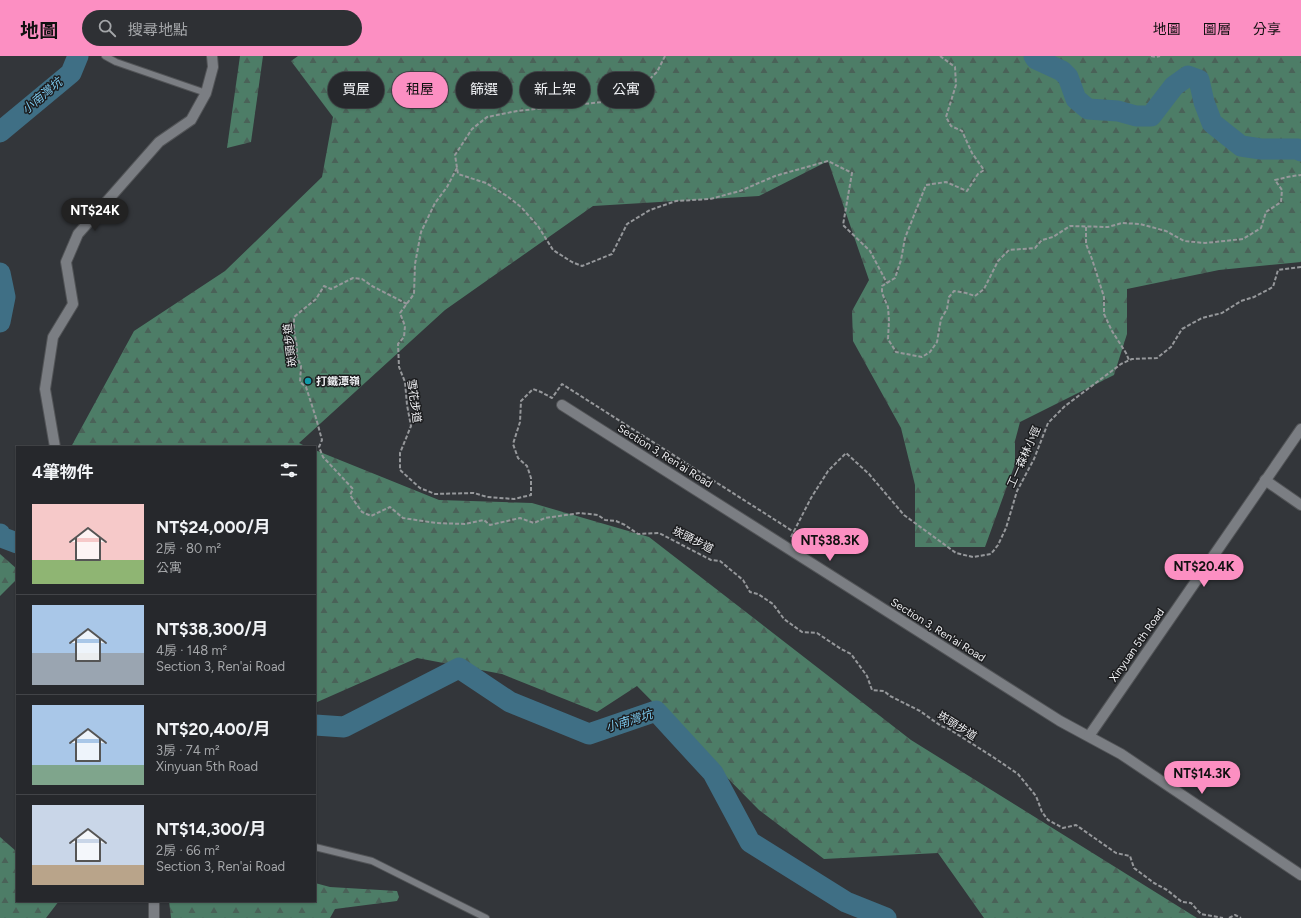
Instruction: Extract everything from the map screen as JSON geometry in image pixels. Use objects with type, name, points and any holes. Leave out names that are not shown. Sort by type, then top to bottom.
[{"type":"street","points":[[55,446],[45,388],[53,337],[73,304],[66,262],[78,234],[159,142],[191,120],[206,93],[213,67],[212,56]]},
{"type":"street","name":"Section 3, Ren'ai Road","points":[[562,405],[1060,721],[1121,754],[1301,875]]},
{"type":"street","name":"Xinyuan 5th Road","points":[[1089,736],[1301,429]]},
{"type":"street","points":[[1266,480],[1301,505]]},
{"type":"street","points":[[154,902],[154,918]]},
{"type":"lane","points":[[105,56],[116,62],[206,93]]},
{"type":"lane","points":[[316,846],[372,861],[486,918]]},
{"type":"path","points":[[665,56],[657,72],[640,88],[622,100],[517,111],[487,117],[472,130],[455,155],[458,174],[486,183],[516,203],[538,226],[553,250],[572,262],[582,266],[612,254],[627,224],[650,210],[676,201],[710,199],[740,191],[775,176],[828,161],[852,173],[843,225],[870,252],[887,283]]},
{"type":"path","points":[[940,56],[955,67],[956,85],[946,117],[951,126],[962,131],[972,153],[984,170],[978,174],[967,191],[946,182],[926,185],[905,238],[901,260],[895,278],[882,286],[882,293],[888,307],[888,339],[896,352],[922,357],[930,352],[937,342],[941,319],[947,309],[949,297],[954,291],[975,296],[984,289],[998,262],[1008,250],[1035,248],[1042,240],[1053,237],[1070,226],[1108,227],[1122,222],[1140,224],[1166,231],[1184,241],[1205,243],[1243,239],[1261,228],[1266,212],[1281,202],[1282,190],[1275,180],[1301,175]]},
{"type":"path","points":[[1151,56],[1160,56]]},
{"type":"path","name":"雪花步道","points":[[457,168],[447,188],[434,203],[421,232],[415,264],[414,294],[400,313],[405,326],[404,337],[398,344],[399,367],[405,382],[411,426],[400,453],[400,470],[420,488],[435,494],[474,493],[487,497],[514,499],[531,496],[531,478],[527,466],[518,458],[513,444],[520,422],[521,401],[533,389],[552,398],[562,384],[794,532]]},
{"type":"path","points":[[1086,227],[1086,244],[1104,296],[1104,314],[1129,360]]},
{"type":"path","name":"工一森林小徑","points":[[785,547],[828,471],[846,453],[869,474],[904,515],[956,553],[972,557],[991,554],[998,545],[1010,517],[1017,491],[1034,459],[1048,423],[1065,406],[1121,364],[1129,360],[1157,358],[1171,347],[1182,329],[1202,318],[1222,313],[1240,301],[1254,296],[1273,286],[1278,270],[1301,267]]},
{"type":"path","name":"崁頭步道","points":[[407,304],[362,280],[353,278],[331,290],[324,286],[316,299],[294,317],[297,357],[301,366],[300,382],[306,387],[316,418],[322,440],[319,447],[323,457],[353,489],[350,495],[362,512],[371,516],[390,507],[404,518],[436,523],[465,524],[484,520],[490,525],[520,518],[534,523],[545,518],[580,514],[598,515],[605,520],[616,521],[625,525],[638,534],[659,533],[711,560],[720,561],[743,580],[750,592],[758,594],[774,604],[784,619],[802,632],[817,633],[840,649],[851,654],[867,676],[872,690],[884,691],[890,696],[920,711],[1018,774],[1036,796],[1042,812],[1048,820],[1063,828],[1076,825],[1116,853],[1130,856],[1134,868],[1182,902],[1191,903],[1201,914],[1223,918]]},
{"type":"path","points":[[1229,918],[1235,916],[1241,918]]},
{"type":"green space","points":[[240,56],[263,56],[251,142],[227,148]]},
{"type":"green space","points":[[298,56],[1301,56],[1301,262],[1219,270],[1127,289],[1127,334],[1114,375],[1020,422],[1015,441],[1015,464],[985,547],[915,547],[915,485],[901,428],[853,341],[852,311],[869,280],[828,161],[759,196],[593,206],[445,310],[299,443],[305,446],[72,446],[134,331],[225,271],[322,177],[333,117],[291,61]]},
{"type":"green space","points":[[316,450],[439,500],[532,503],[649,537],[911,740],[1197,918],[984,918],[938,853],[824,859],[759,810],[637,686],[597,712],[502,674],[417,658],[316,703]]},
{"type":"green space","points":[[0,554],[16,568],[16,580],[0,596]]},
{"type":"green space","points":[[0,837],[16,851],[16,902],[58,902],[46,918],[0,918]]},
{"type":"green space","points":[[316,883],[330,887],[397,891],[399,897],[397,901],[335,909],[330,918],[171,918],[169,902],[316,902]]},
{"type":"waterway","name":"小南灣坑","points":[[0,132],[71,73],[78,56]]},
{"type":"waterway","points":[[1034,56],[1036,59],[1062,71],[1068,77],[1076,99],[1088,109],[1118,111],[1136,116],[1151,116],[1174,86],[1188,76],[1199,80],[1204,102],[1212,123],[1241,146],[1261,149],[1298,149],[1301,151]]},
{"type":"waterway","name":"小南灣坑","points":[[0,273],[5,297],[0,322]]},
{"type":"waterway","name":"小南灣坑","points":[[0,534],[1,537],[16,543]]},
{"type":"waterway","name":"小南灣坑","points":[[316,725],[344,727],[459,668],[510,702],[589,734],[656,711],[713,773],[750,842],[846,902],[886,918]]},
{"type":"place","name":"打鐵潭嶺","points":[[308,381]]}]
